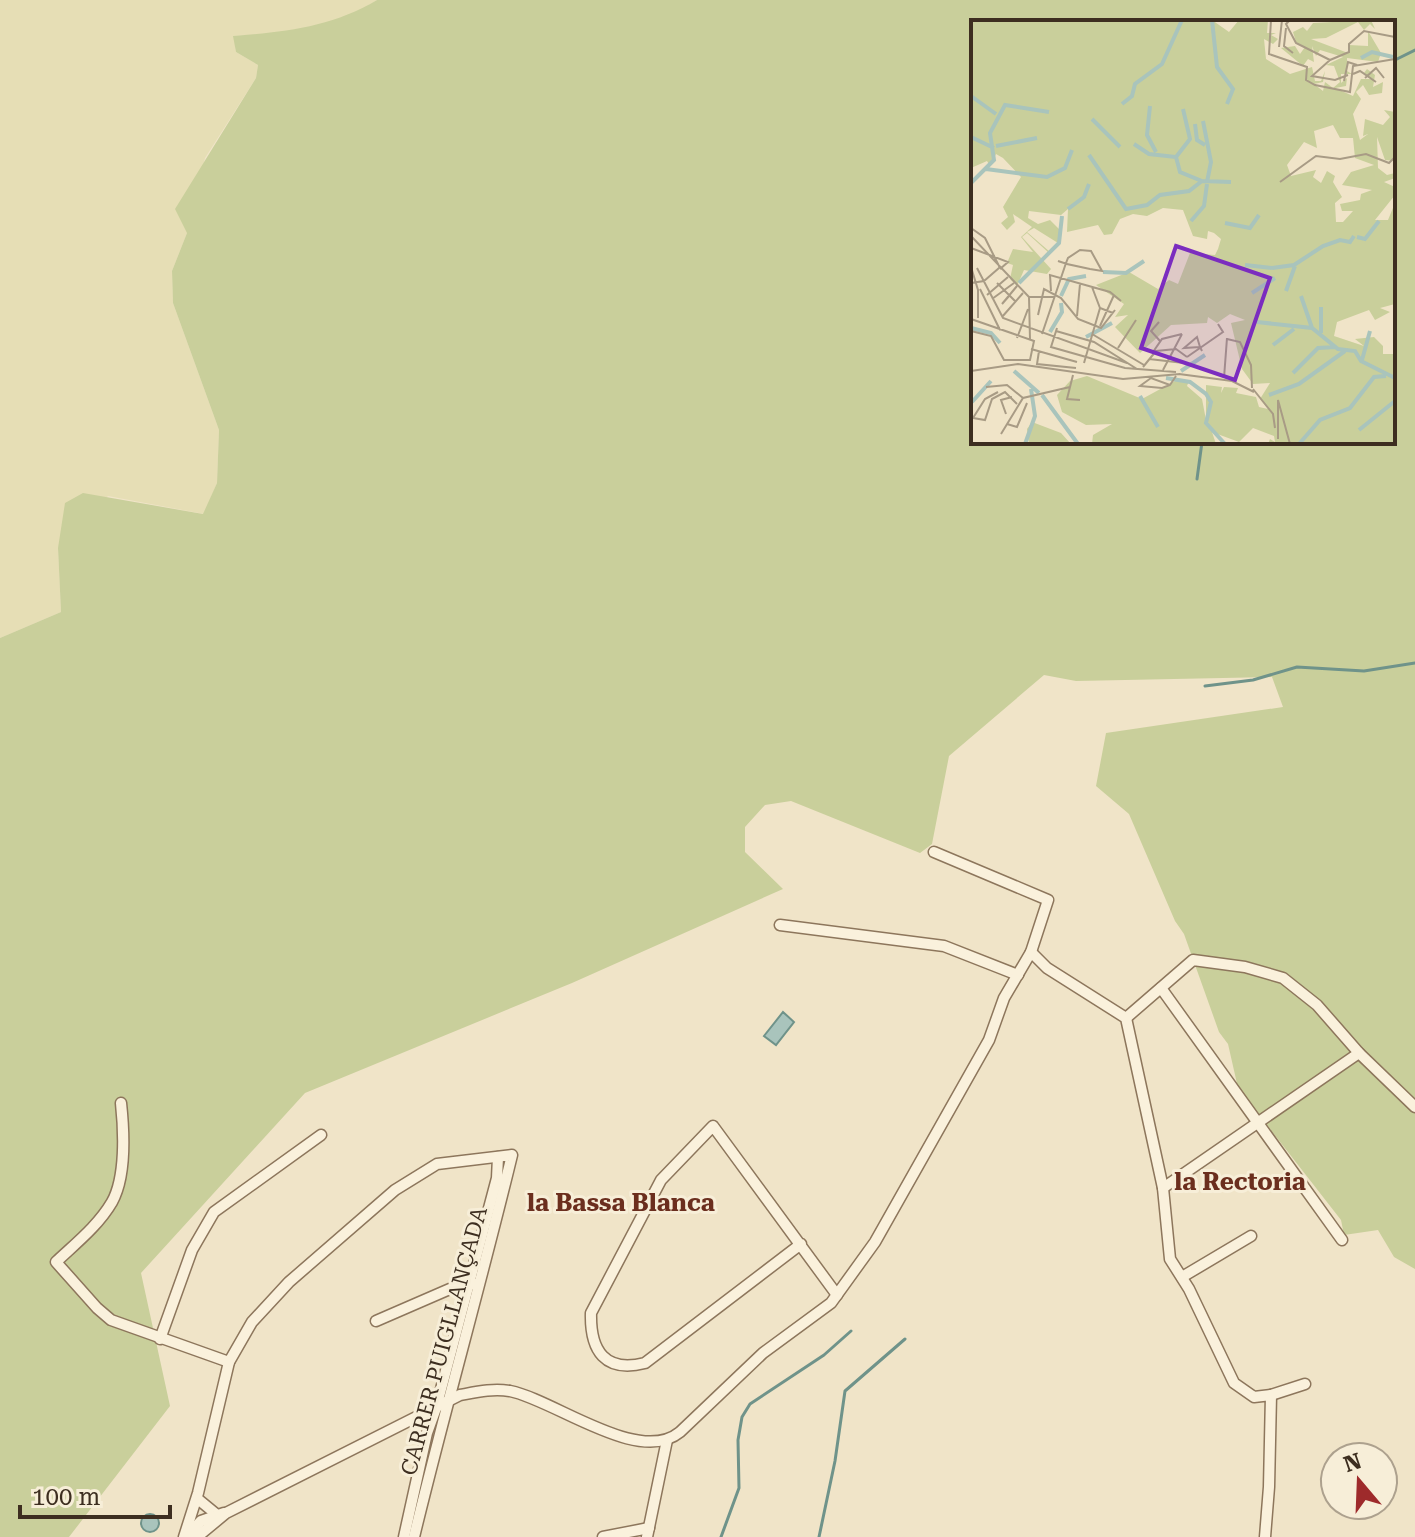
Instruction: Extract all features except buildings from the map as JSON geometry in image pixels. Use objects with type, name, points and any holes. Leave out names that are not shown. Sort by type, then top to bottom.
[{"type":"street","points":[[187,1537],[221,1513],[460,1395],[484,1390],[511,1391],[637,1442],[667,1440],[680,1432],[763,1353],[831,1303],[885,1225],[989,1040],[1004,998],[1031,952],[1048,900],[934,852]]},
{"type":"street","points":[[780,925],[944,946],[1018,975]]},
{"type":"street","points":[[1031,952],[1047,968],[1126,1018],[1163,1188],[1170,1259],[1211,1330],[1234,1383],[1254,1397],[1305,1384]]},
{"type":"street","points":[[1126,1018],[1193,960],[1245,967],[1283,978],[1317,1005],[1359,1053],[1415,1107]]},
{"type":"street","points":[[1161,988],[1342,1240]]},
{"type":"street","points":[[1163,1188],[1359,1053]]},
{"type":"street","points":[[121,1103],[124,1126],[122,1165],[113,1201],[85,1235],[56,1262],[111,1320],[229,1362]]},
{"type":"street","points":[[801,1244],[645,1363],[619,1366],[601,1356],[590,1336],[591,1313],[661,1180],[713,1126],[801,1244],[837,1295]]},
{"type":"street","points":[[160,1339],[192,1250],[214,1212],[321,1135]]},
{"type":"street","name":"CARRER PUIGLLANÇADA","points":[[404,1537],[427,1433],[497,1178],[498,1157],[512,1155],[414,1537]]},
{"type":"street","points":[[187,1537],[189,1515],[199,1496],[229,1362],[252,1322],[289,1282],[395,1190],[437,1164],[498,1157]]},
{"type":"street","points":[[1182,1277],[1251,1236]]},
{"type":"street","points":[[376,1321],[459,1285],[481,1284]]},
{"type":"street","points":[[1265,1537],[1271,1395]]},
{"type":"street","points":[[603,1537],[648,1533],[667,1440]]},
{"type":"street","points":[[199,1496],[221,1513]]},
{"type":"street","points":[[197,1537],[202,1524],[199,1496]]},
{"type":"street","points":[[189,1515],[202,1524]]},
{"type":"shaded area","points":[[0,0],[377,0],[353,15],[324,24],[291,32],[234,36],[236,52],[258,65],[256,78],[205,158],[187,233],[172,271],[173,303],[219,430],[217,483],[204,514],[108,496],[58,548],[61,612],[0,638]]},
{"type":"green space","points":[[377,0],[1415,0],[1415,1269],[1394,1257],[1378,1230],[1344,1235],[1341,1220],[1238,1088],[1228,1044],[1219,1032],[1184,934],[1175,921],[1129,814],[1096,786],[1106,733],[1283,707],[1272,677],[1076,681],[1044,675],[949,756],[932,844],[920,853],[791,801],[765,805],[745,827],[745,852],[783,889],[572,983],[305,1093],[141,1273],[170,1406],[69,1537],[0,1537],[0,638],[61,612],[58,548],[65,503],[83,493],[203,514],[217,483],[219,430],[173,303],[172,271],[187,233],[175,209],[256,78],[258,65],[236,52],[233,36],[308,27],[343,16]]},
{"type":"water","points":[[783,1012],[794,1022],[776,1045],[764,1036]]},
{"type":"water","points":[[150,1514],[159,1523],[150,1532],[141,1523]]},
{"type":"waterway","points":[[1395,60],[1415,50]]},
{"type":"waterway","points":[[1197,479],[1202,444]]},
{"type":"waterway","points":[[1205,686],[1253,680],[1297,667],[1364,671],[1415,663]]},
{"type":"waterway","points":[[721,1537],[739,1488],[738,1440],[742,1417],[750,1404],[824,1355],[851,1331]]},
{"type":"waterway","points":[[819,1537],[835,1461],[845,1391],[905,1339]]},
{"type":"district","name":"la Rectoria","points":[[1240,1182]]},
{"type":"district","name":"la Bassa Blanca","points":[[621,1203]]}]
